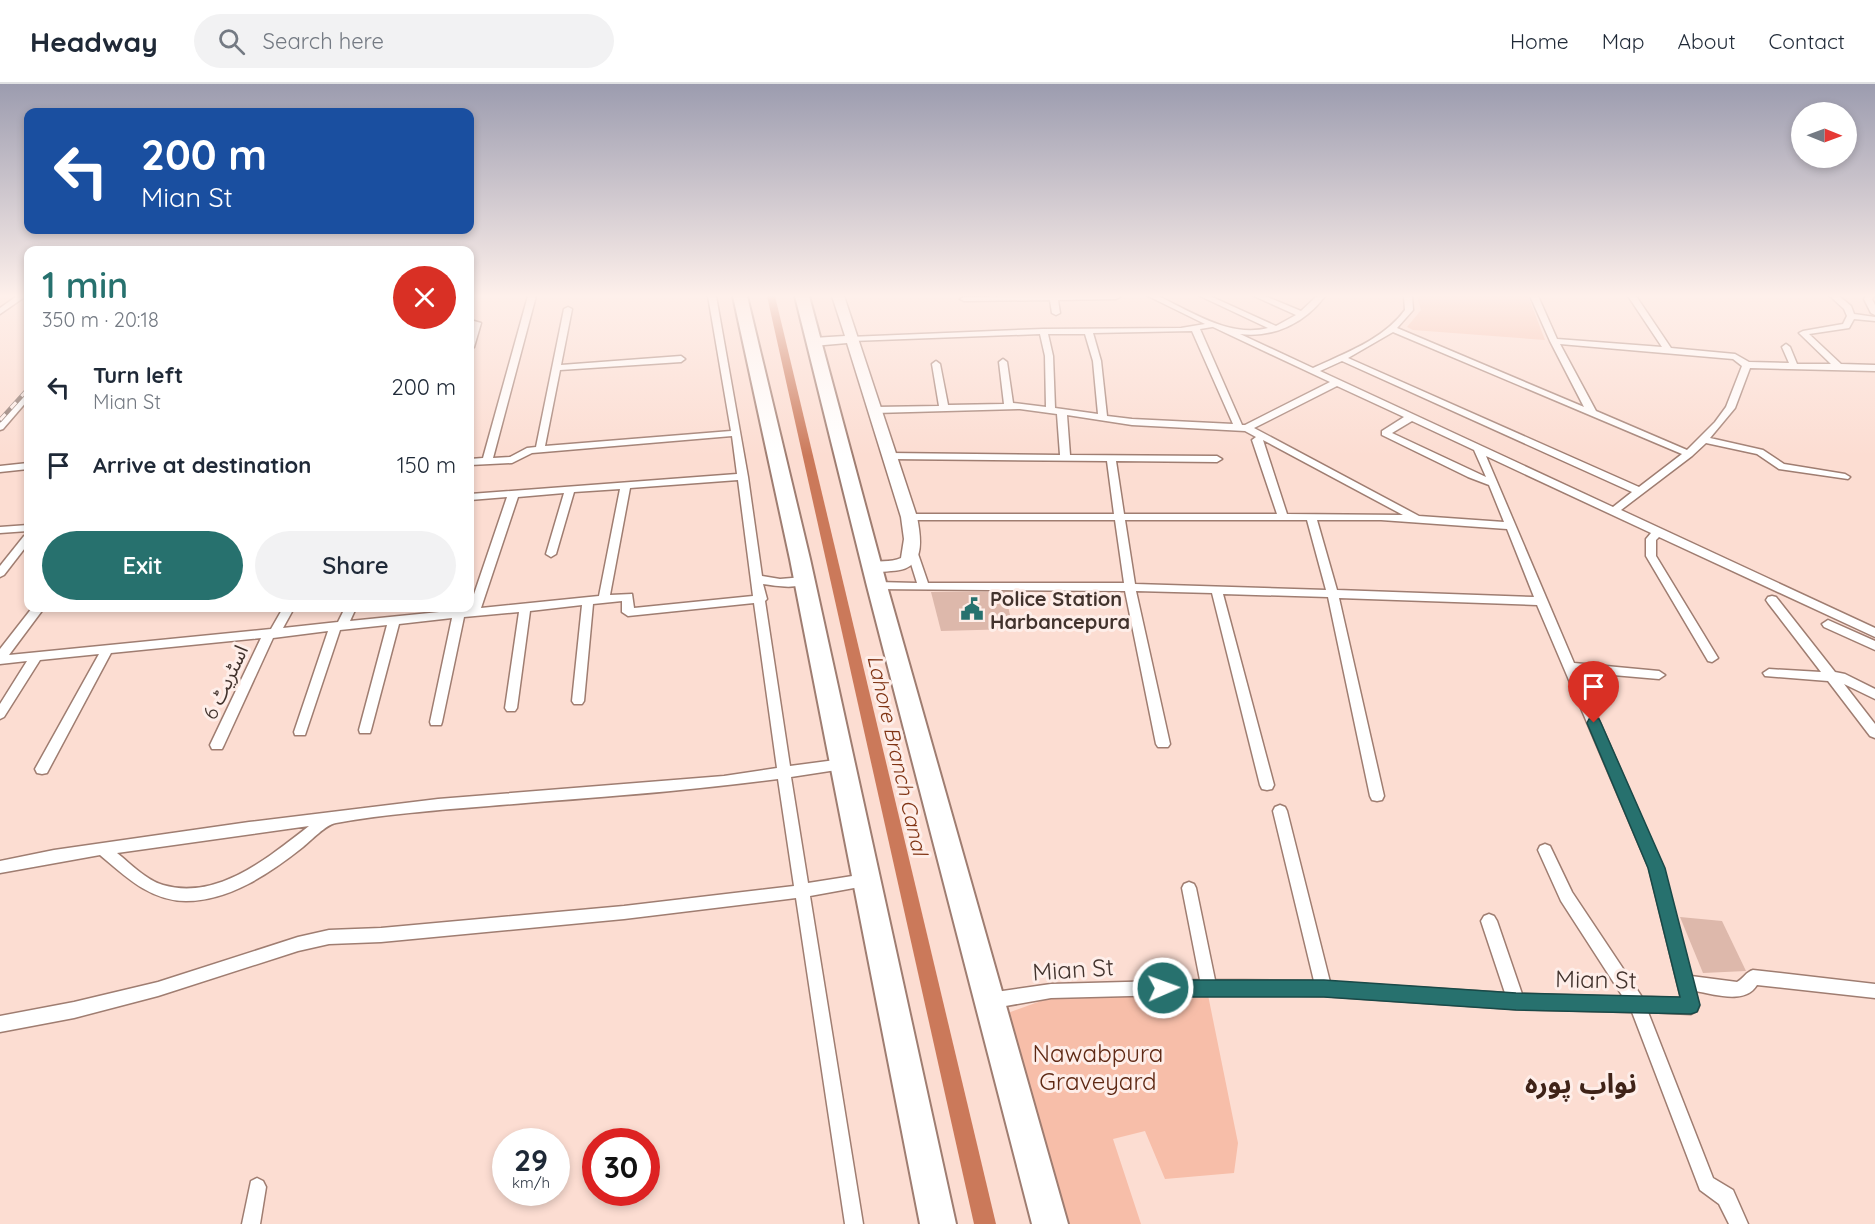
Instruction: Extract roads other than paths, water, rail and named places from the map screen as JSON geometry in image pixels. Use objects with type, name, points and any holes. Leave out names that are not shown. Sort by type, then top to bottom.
[{"type":"highway","points":[[754,349],[938,1224]]},
{"type":"highway","points":[[815,349],[988,1001],[1050,1224]]},
{"type":"street","points":[[487,461],[517,349]]},
{"type":"street","points":[[540,449],[560,349]]},
{"type":"street","points":[[721,349],[736,433],[784,774],[854,1224]]},
{"type":"street","points":[[855,349],[913,535],[912,551],[908,561],[874,576]]},
{"type":"street","points":[[1047,349],[1065,456]]},
{"type":"street","points":[[1093,349],[1097,361],[1103,419]]},
{"type":"street","points":[[1205,349],[1243,428]]},
{"type":"street","points":[[1265,349],[1615,510],[1875,633]]},
{"type":"street","points":[[1313,371],[1354,349]]},
{"type":"street","points":[[1440,349],[1689,454]]},
{"type":"street","points":[[1558,349],[1592,413]]},
{"type":"street","points":[[1658,349],[1735,357],[1747,365],[1875,368]]},
{"type":"street","points":[[1787,349],[1794,366]]},
{"type":"street","points":[[1820,349],[1839,368]]},
{"type":"street","points":[[1340,357],[1639,491]]},
{"type":"street","points":[[556,368],[681,359]]},
{"type":"street","points":[[1003,362],[1009,406]]},
{"type":"street","points":[[936,364],[944,408]]},
{"type":"street","points":[[1615,510],[1706,440],[1730,408],[1747,365]]},
{"type":"street","points":[[1243,428],[1337,382]]},
{"type":"street","points":[[0,427],[24,404]]},
{"type":"street","points":[[875,410],[1009,406],[1177,426],[1243,428],[1263,436],[1417,519]]},
{"type":"street","points":[[1411,417],[1385,433],[1471,475],[1493,483]]},
{"type":"street","points":[[474,462],[512,460],[519,457],[522,452],[540,449],[736,433]]},
{"type":"street","points":[[1263,436],[1257,440],[1283,517]]},
{"type":"street","points":[[1706,440],[1760,452],[1767,455],[1774,464],[1782,467],[1845,477]]},
{"type":"street","name":"Mian St","points":[[988,1001],[1051,992],[1209,987],[1324,989],[1516,1001],[1691,1005],[1656,868],[1541,601],[1478,447]]},
{"type":"street","points":[[889,456],[1217,459]]},
{"type":"street","points":[[1111,457],[1130,586],[1162,744]]},
{"type":"street","points":[[0,469],[24,466]]},
{"type":"street","points":[[474,497],[742,477]]},
{"type":"street","points":[[604,599],[626,485]]},
{"type":"street","points":[[551,554],[570,489]]},
{"type":"street","points":[[474,611],[514,494]]},
{"type":"street","points":[[909,517],[1311,517],[1417,519],[1511,526]]},
{"type":"street","points":[[1311,517],[1332,592],[1377,796]]},
{"type":"street","points":[[0,530],[24,528]]},
{"type":"street","points":[[1659,531],[1651,539],[1651,556],[1713,658]]},
{"type":"street","points":[[0,573],[24,543]]},
{"type":"street","points":[[912,551],[923,585]]},
{"type":"street","points":[[874,576],[923,585],[1130,586],[1541,601]]},
{"type":"street","points":[[757,579],[780,583],[804,581]]},
{"type":"street","points":[[1216,589],[1267,785]]},
{"type":"street","points":[[0,659],[338,628],[628,597],[628,612],[761,599]]},
{"type":"street","points":[[1772,600],[1875,733]]},
{"type":"street","points":[[578,701],[588,601]]},
{"type":"street","points":[[511,708],[525,608]]},
{"type":"street","points":[[0,659],[35,612]]},
{"type":"street","name":"اسٹریٹ 6","points":[[217,745],[271,634],[285,612]]},
{"type":"street","points":[[300,732],[338,628],[348,612]]},
{"type":"street","points":[[436,722],[459,615]]},
{"type":"street","points":[[365,730],[394,622]]},
{"type":"street","points":[[1828,624],[1875,646]]},
{"type":"street","points":[[42,769],[106,650]]},
{"type":"street","points":[[0,714],[36,657]]},
{"type":"street","points":[[1569,667],[1659,675]]},
{"type":"street","points":[[1769,673],[1841,678],[1875,694]]},
{"type":"street","points":[[0,867],[54,856],[329,818],[438,805],[784,774],[843,764]]},
{"type":"street","points":[[1280,811],[1324,989]]},
{"type":"street","points":[[102,849],[161,891],[183,894],[208,892],[233,885],[252,875],[329,818]]},
{"type":"street","points":[[1545,850],[1566,896],[1637,1004],[1706,1184],[1726,1197],[1739,1224]]},
{"type":"street","points":[[0,1024],[74,1010],[158,989],[298,944],[329,938],[692,905],[802,892],[865,880]]},
{"type":"street","points":[[1189,888],[1209,987]]},
{"type":"street","points":[[1489,921],[1516,1001]]},
{"type":"street","points":[[1684,982],[1738,990],[1749,984],[1753,977],[1875,991]]},
{"type":"street","points":[[251,1224],[257,1187]]},
{"type":"waterway","name":"Lahore Branch Canal","points":[[783,349],[985,1224]]},
{"type":"railway","points":[[0,420],[24,393]]},
{"type":"place","name":"Police Station Harbancepura","points":[[972,609]]},
{"type":"district","name":"نواب پورہ","points":[[1581,1083]]},
{"type":"park label","name":"Nawabpura Graveyard","points":[[1098,1067]]}]
